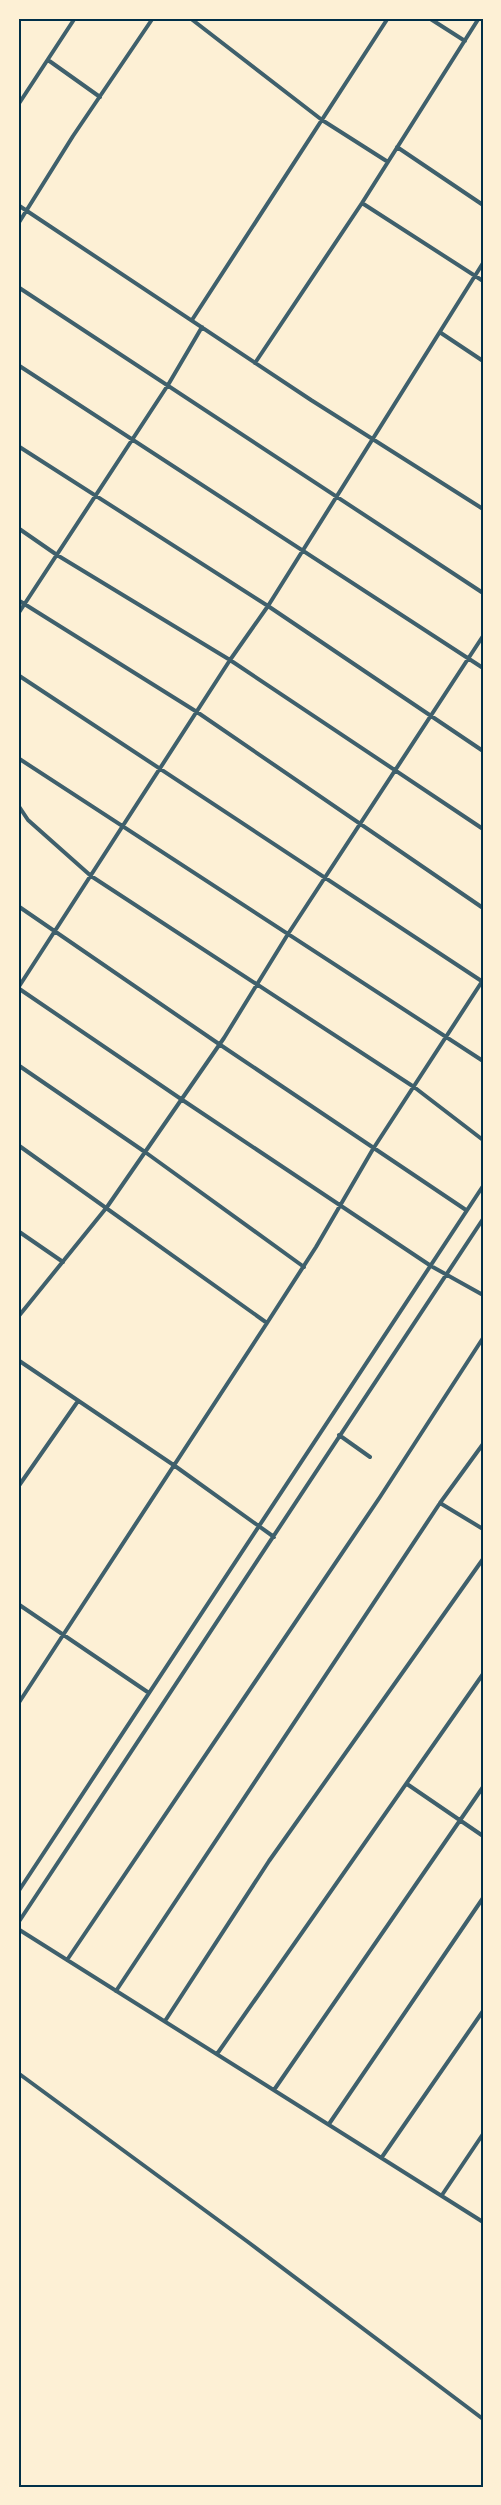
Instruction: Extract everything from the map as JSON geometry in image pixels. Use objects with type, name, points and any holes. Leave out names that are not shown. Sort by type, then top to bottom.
[{"type":"street","points":[[18,105],[75,18]]},
{"type":"street","points":[[18,224],[153,18]]},
{"type":"street","points":[[190,18],[322,120],[388,162]]},
{"type":"street","points":[[192,320],[388,18]]},
{"type":"street","points":[[429,18],[465,41]]},
{"type":"street","points":[[255,363],[362,203],[479,18]]},
{"type":"street","points":[[48,60],[100,97]]},
{"type":"street","points":[[397,147],[483,205]]},
{"type":"street","points":[[362,203],[483,281]]},
{"type":"street","points":[[18,205],[255,363],[483,509]]},
{"type":"street","points":[[483,263],[268,606],[230,660],[18,988],[431,1266],[483,1294]]},
{"type":"street","points":[[18,287],[483,593]]},
{"type":"street","points":[[18,614],[168,385],[202,327]]},
{"type":"street","points":[[441,333],[483,361]]},
{"type":"street","points":[[18,365],[483,668]]},
{"type":"street","points":[[18,446],[268,606],[483,751]]},
{"type":"street","points":[[18,528],[57,555],[230,660],[483,829]]},
{"type":"street","points":[[18,600],[197,712],[483,908]]},
{"type":"street","points":[[18,1317],[107,1207],[146,1152],[219,1044],[394,770],[483,636]]},
{"type":"street","points":[[18,675],[324,879],[483,981],[445,1036],[374,1149],[304,1267],[18,1704]]},
{"type":"street","points":[[18,758],[483,1061]]},
{"type":"street","points":[[18,805],[28,820],[91,876],[414,1087],[483,1140]]},
{"type":"street","points":[[18,906],[466,1210]]},
{"type":"street","points":[[18,1065],[146,1152],[304,1267]]},
{"type":"street","points":[[18,1145],[267,1323]]},
{"type":"street","points":[[18,1892],[483,1186]]},
{"type":"street","points":[[18,1923],[483,1220]]},
{"type":"street","points":[[18,1231],[63,1262]]},
{"type":"street","points":[[67,1960],[373,1506],[483,1338]]},
{"type":"street","points":[[18,1360],[175,1466],[274,1537]]},
{"type":"street","points":[[18,1487],[78,1401]]},
{"type":"street","points":[[339,1435],[370,1457]]},
{"type":"street","points":[[116,1991],[440,1503],[483,1444]]},
{"type":"street","points":[[440,1503],[483,1530]]},
{"type":"street","points":[[165,2021],[269,1861],[483,1559]]},
{"type":"street","points":[[18,1604],[149,1693]]},
{"type":"street","points":[[217,2054],[483,1674]]},
{"type":"street","points":[[407,1784],[483,1836]]},
{"type":"street","points":[[274,2090],[483,1787]]},
{"type":"street","points":[[329,2124],[483,1898]]},
{"type":"street","points":[[18,1929],[483,2222]]},
{"type":"street","points":[[382,2157],[483,2011]]},
{"type":"street","points":[[18,2073],[483,2419]]},
{"type":"street","points":[[442,2195],[483,2134]]}]
